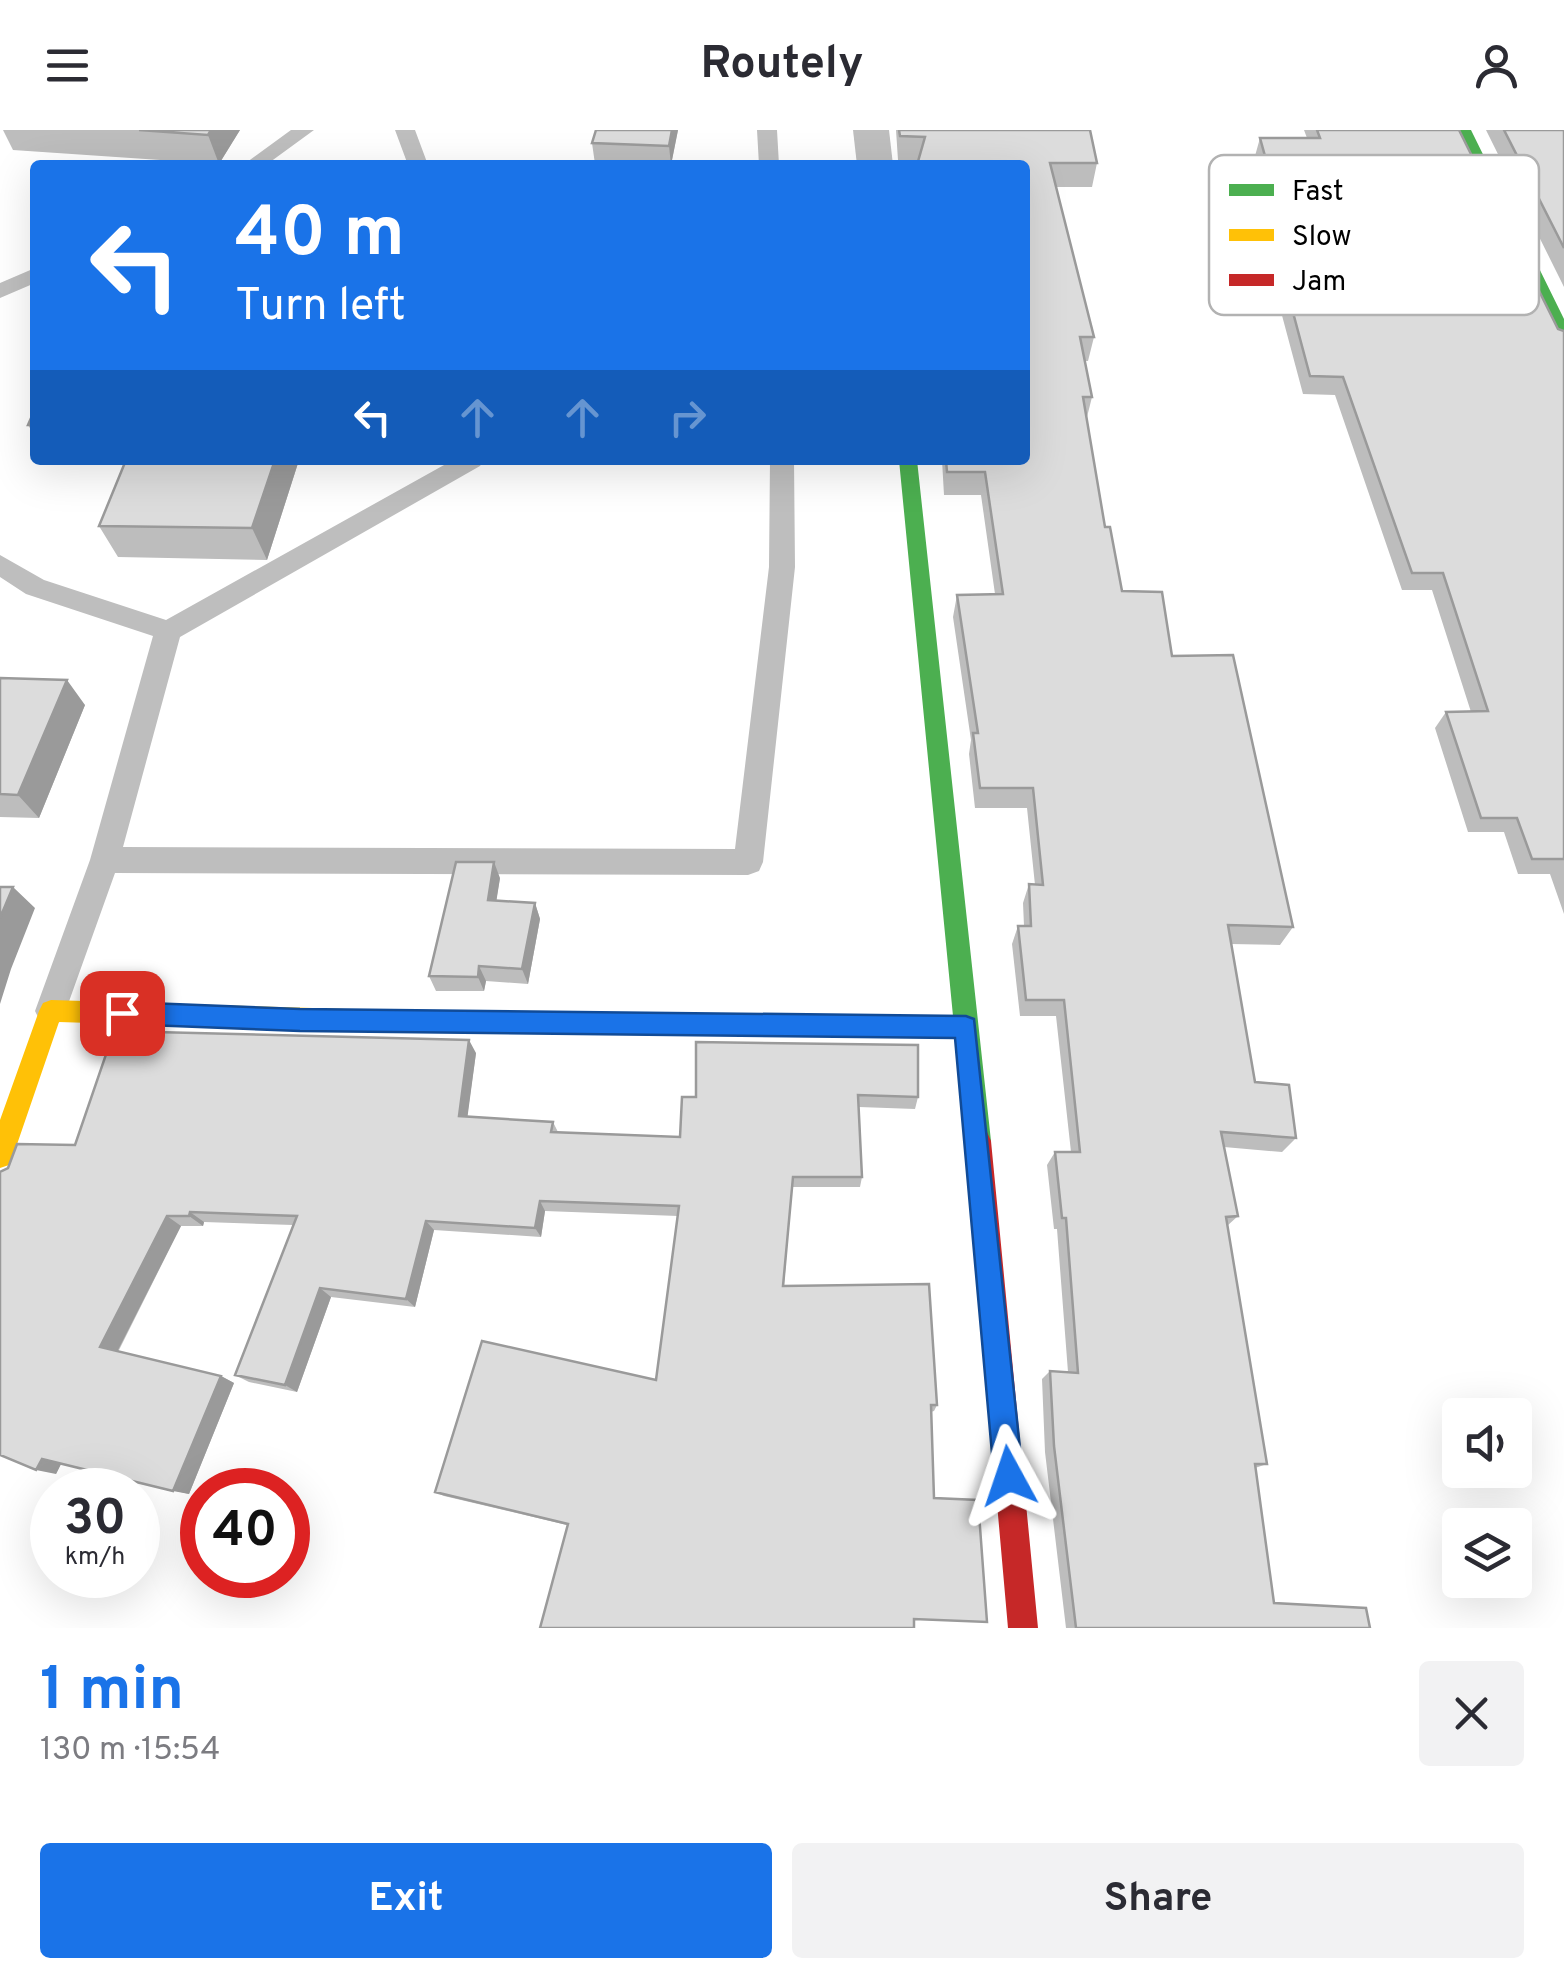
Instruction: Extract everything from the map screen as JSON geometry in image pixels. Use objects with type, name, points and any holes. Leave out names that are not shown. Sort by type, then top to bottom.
[{"type":"street","points":[[872,130],[875,160]]},
{"type":"street","points":[[1464,130],[1478,155]]},
{"type":"street","points":[[1539,267],[1554,294],[1564,336]]},
{"type":"street","points":[[909,465],[1022,1628]]},
{"type":"street","points":[[0,1156],[50,1011],[300,1020],[966,1027]]},
{"type":"lane","points":[[260,160],[304,130]]},
{"type":"lane","points":[[406,130],[416,160]]},
{"type":"lane","points":[[767,130],[770,160]]},
{"type":"lane","points":[[0,291],[30,277]]},
{"type":"lane","points":[[50,1011],[105,860],[168,631],[462,465]]},
{"type":"lane","points":[[105,860],[748,862],[782,567],[782,465]]},
{"type":"lane","points":[[0,564],[35,587],[168,631]]},
{"type":"building","points":[[139,130],[211,130],[208,135]]},
{"type":"building","points":[[596,130],[672,130],[669,146],[592,143]]},
{"type":"building","points":[[899,130],[1090,130],[1097,163],[1050,163],[1094,337],[1080,337],[1092,397],[1083,397],[1105,527],[1110,527],[1122,591],[1162,592],[1172,656],[1233,655],[1293,927],[1228,925],[1255,1082],[1289,1085],[1296,1138],[1221,1132],[1238,1216],[1226,1217],[1267,1464],[1255,1464],[1274,1603],[1366,1608],[1370,1628],[1076,1628],[1054,1446],[1050,1371],[1078,1373],[1066,1218],[1062,1218],[1055,1152],[1080,1152],[1064,1000],[1026,1000],[1018,926],[1031,926],[1029,884],[1043,885],[1033,788],[980,788],[973,733],[978,733],[957,595],[1003,594],[985,472],[947,472],[946,465],[1030,465],[1030,160],[918,160],[925,137],[900,136]]},
{"type":"building","points":[[1317,130],[1459,130],[1471,155],[1265,155],[1260,138],[1320,138]]},
{"type":"building","points":[[1504,130],[1564,130],[1564,248],[1539,199],[1539,155],[1517,155]]},
{"type":"building","points":[[1539,291],[1558,329],[1564,331],[1564,859],[1532,859],[1517,818],[1481,818],[1446,712],[1488,711],[1443,573],[1412,573],[1343,377],[1310,376],[1294,315],[1539,315]]},
{"type":"building","points":[[124,465],[273,465],[252,528],[99,526]]},
{"type":"building","points":[[0,678],[67,680],[18,795],[0,794]]},
{"type":"building","points":[[456,862],[494,862],[488,900],[535,903],[522,969],[479,966],[478,977],[429,976]]},
{"type":"building","points":[[0,887],[13,887],[0,918]]},
{"type":"building","points":[[114,1031],[469,1040],[459,1116],[553,1122],[551,1132],[680,1137],[682,1097],[696,1097],[696,1042],[918,1045],[918,1097],[858,1095],[862,1177],[793,1177],[783,1286],[929,1284],[937,1405],[931,1405],[934,1498],[978,1500],[987,1622],[914,1619],[914,1628],[540,1628],[568,1524],[435,1492],[482,1341],[656,1380],[679,1206],[540,1201],[535,1228],[426,1221],[406,1299],[320,1288],[285,1385],[235,1375],[297,1216],[190,1212],[189,1216],[167,1216],[100,1347],[221,1376],[173,1491],[160,1488],[160,1468],[79,1468],[42,1459],[37,1468],[31,1468],[0,1455],[0,1172],[8,1168],[17,1144],[75,1145]]},
{"type":"traffic: fast","points":[[1464,130],[1476,155]]},
{"type":"traffic: fast","points":[[1539,284],[1564,336]]},
{"type":"traffic: fast","points":[[909,465],[978,1141]]},
{"type":"traffic: fast","points":[[766,1025],[966,1027]]},
{"type":"traffic: slow","points":[[0,1156],[51,1011],[380,1021]]},
{"type":"traffic: jam","points":[[380,1021],[766,1025]]},
{"type":"traffic: jam","points":[[978,1141],[1023,1628]]},
{"type":"route","points":[[122,1013],[300,1020],[966,1027],[1009,1476]]}]
